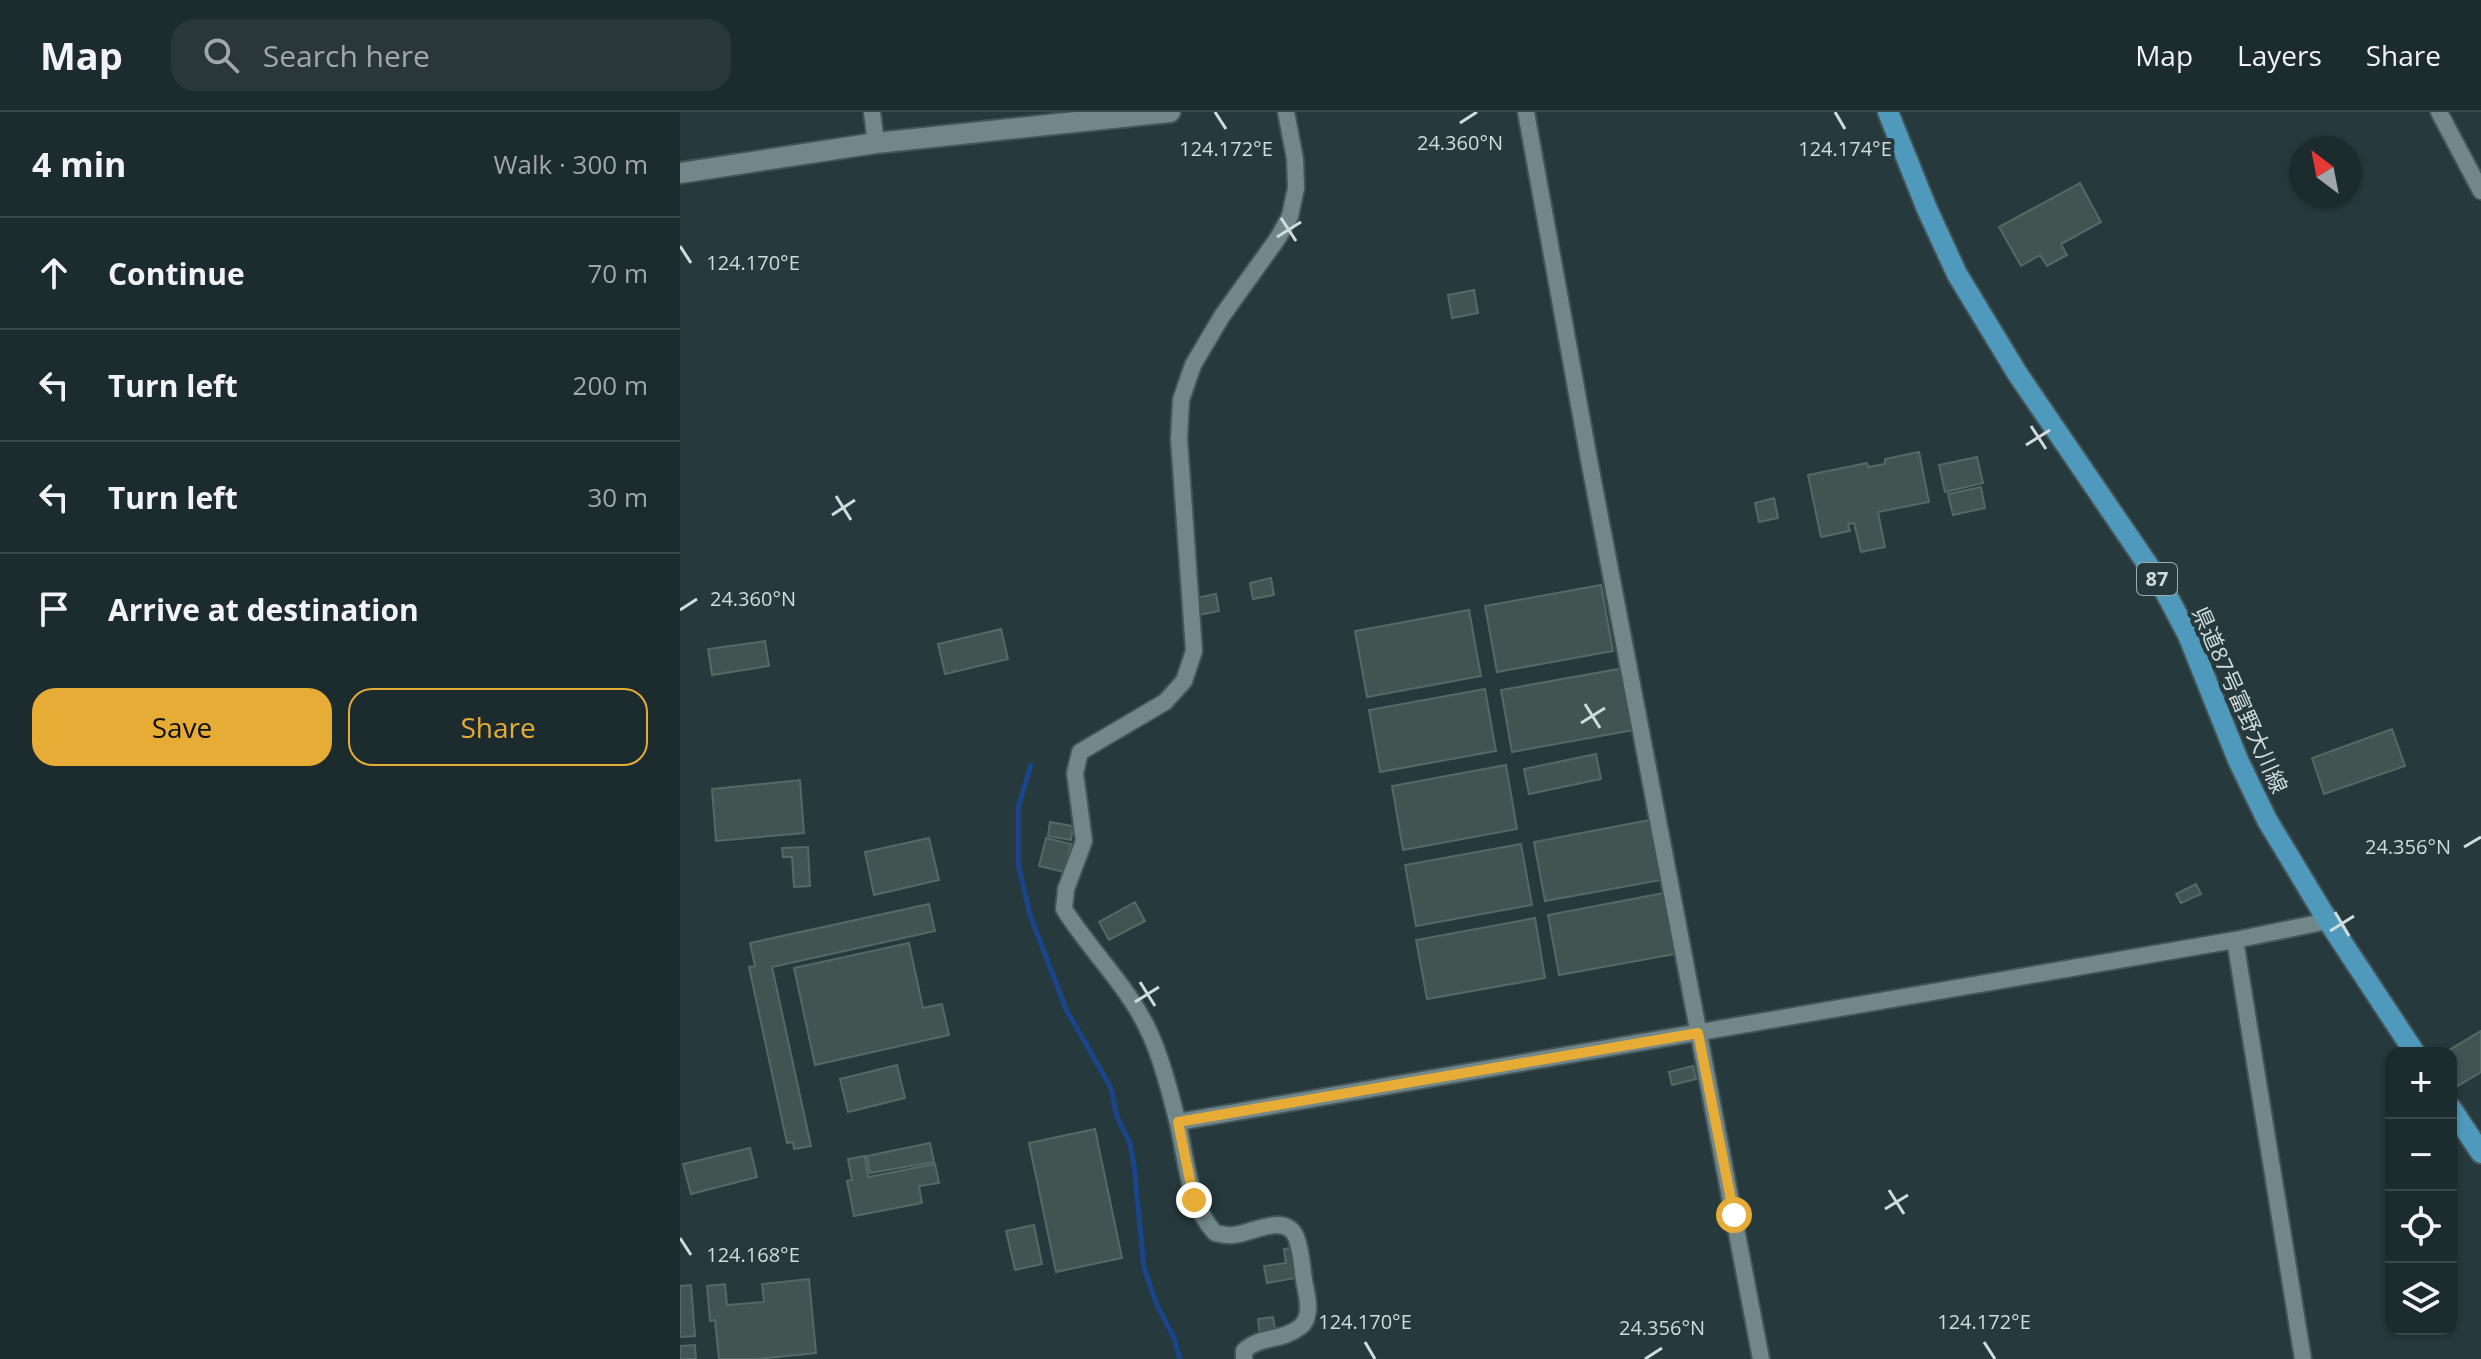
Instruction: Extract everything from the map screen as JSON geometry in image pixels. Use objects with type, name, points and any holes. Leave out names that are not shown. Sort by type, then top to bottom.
[{"type":"main road","name":"県道87号富野大川線","points":[[1888,112],[1957,274],[2017,373],[2161,584],[2188,635],[2238,760],[2267,820],[2328,921],[2411,1047]]},
{"type":"main road","points":[[2457,1117],[2481,1153]]},
{"type":"street","points":[[872,112],[876,143]]},
{"type":"street","points":[[680,173],[876,143],[1170,112]]},
{"type":"street","points":[[1244,1359],[1244,1351],[1253,1342],[1280,1338],[1302,1326],[1308,1314],[1295,1235],[1286,1227],[1269,1225],[1233,1236],[1215,1233],[1202,1218],[1194,1200],[1178,1122],[1151,1034],[1124,990],[1064,909],[1066,889],[1084,841],[1075,773],[1080,752],[1165,702],[1184,681],[1194,651],[1179,439],[1181,400],[1193,365],[1222,316],[1278,238],[1290,216],[1296,188],[1286,112]]},
{"type":"street","points":[[1526,112],[1761,1359]]},
{"type":"street","points":[[2439,112],[2481,191]]},
{"type":"street","points":[[1178,1122],[2235,940],[2328,921]]},
{"type":"street","points":[[2235,940],[2303,1359]]},
{"type":"building","points":[[2080,183],[2101,222],[2061,244],[2067,255],[2047,266],[2040,255],[2021,266],[1999,227]]},
{"type":"building","points":[[1474,290],[1478,313],[1452,318],[1448,295]]},
{"type":"building","points":[[1919,452],[1929,502],[1878,512],[1885,547],[1861,552],[1854,523],[1848,524],[1850,531],[1821,537],[1808,475],[1867,463],[1868,467],[1885,464],[1885,459]]},
{"type":"building","points":[[1977,457],[1983,483],[1945,492],[1939,465]]},
{"type":"building","points":[[1981,487],[1985,508],[1953,515],[1948,494]]},
{"type":"building","points":[[1774,498],[1778,518],[1759,522],[1755,503]]},
{"type":"building","points":[[1271,578],[1274,595],[1253,599],[1250,583]]},
{"type":"building","points":[[1601,585],[1613,651],[1497,672],[1485,606]]},
{"type":"building","points":[[1216,594],[1219,611],[1199,615],[1196,598]]},
{"type":"building","points":[[1469,610],[1481,676],[1367,697],[1355,631]]},
{"type":"building","points":[[1001,629],[1008,659],[945,674],[938,644]]},
{"type":"building","points":[[765,641],[769,666],[712,675],[708,649]]},
{"type":"building","points":[[1624,668],[1634,730],[1512,752],[1501,690]]},
{"type":"building","points":[[1485,689],[1496,751],[1380,772],[1369,710]]},
{"type":"building","points":[[2392,729],[2405,766],[2324,794],[2312,758]]},
{"type":"building","points":[[1596,754],[1601,779],[1529,794],[1524,769]]},
{"type":"building","points":[[1506,765],[1517,829],[1403,850],[1392,786]]},
{"type":"building","points":[[800,780],[804,833],[716,841],[712,789]]},
{"type":"building","points":[[1650,820],[1661,880],[1545,901],[1534,842]]},
{"type":"building","points":[[1050,822],[1073,826],[1071,840],[1048,836]]},
{"type":"building","points":[[929,838],[939,880],[874,895],[865,852]]},
{"type":"building","points":[[1046,838],[1071,844],[1064,872],[1039,866]]},
{"type":"building","points":[[1521,844],[1532,905],[1416,926],[1405,865]]},
{"type":"building","points":[[808,847],[810,886],[794,887],[792,857],[783,857],[782,848]]},
{"type":"building","points":[[2196,884],[2201,894],[2181,903],[2176,894]]},
{"type":"building","points":[[1664,893],[1675,954],[1559,975],[1548,915]]},
{"type":"building","points":[[1135,902],[1145,921],[1109,940],[1099,922]]},
{"type":"building","points":[[929,904],[935,931],[772,967],[811,1146],[794,1149],[793,1142],[787,1143],[749,967],[755,966],[750,943]]},
{"type":"building","points":[[1535,918],[1545,978],[1427,999],[1416,940]]},
{"type":"building","points":[[909,943],[923,1008],[942,1004],[949,1035],[815,1065],[794,968]]},
{"type":"building","points":[[2481,1031],[2481,1072],[2457,1086],[2457,1047],[2454,1047]]},
{"type":"building","points":[[897,1065],[905,1098],[848,1112],[840,1079]]},
{"type":"building","points":[[1693,1066],[1696,1079],[1672,1085],[1669,1072]]},
{"type":"building","points":[[1095,1129],[1122,1258],[1056,1272],[1029,1143]]},
{"type":"building","points":[[930,1143],[934,1162],[870,1173],[867,1156]]},
{"type":"building","points":[[750,1148],[757,1177],[691,1194],[683,1164]]},
{"type":"building","points":[[865,1156],[868,1177],[935,1164],[939,1183],[919,1186],[922,1203],[854,1216],[847,1181],[852,1180],[848,1159]]},
{"type":"building","points":[[1034,1225],[1042,1264],[1015,1270],[1006,1231]]},
{"type":"building","points":[[1296,1247],[1301,1277],[1267,1283],[1264,1266],[1286,1263],[1284,1249]]},
{"type":"building","points":[[809,1279],[816,1353],[758,1359],[719,1359],[715,1320],[710,1321],[707,1286],[725,1284],[727,1305],[764,1302],[762,1284]]},
{"type":"building","points":[[691,1285],[695,1336],[680,1337],[680,1286]]},
{"type":"building","points":[[1273,1317],[1276,1335],[1260,1337],[1258,1319]]},
{"type":"building","points":[[695,1345],[696,1359],[680,1359],[680,1346]]},
{"type":"waterway","points":[[1031,765],[1018,808],[1018,863],[1030,915],[1066,1009],[1111,1088],[1117,1117],[1130,1143],[1144,1268],[1180,1359]]},
{"type":"route","points":[[1194,1200],[1178,1122],[1698,1033],[1734,1215]]}]
